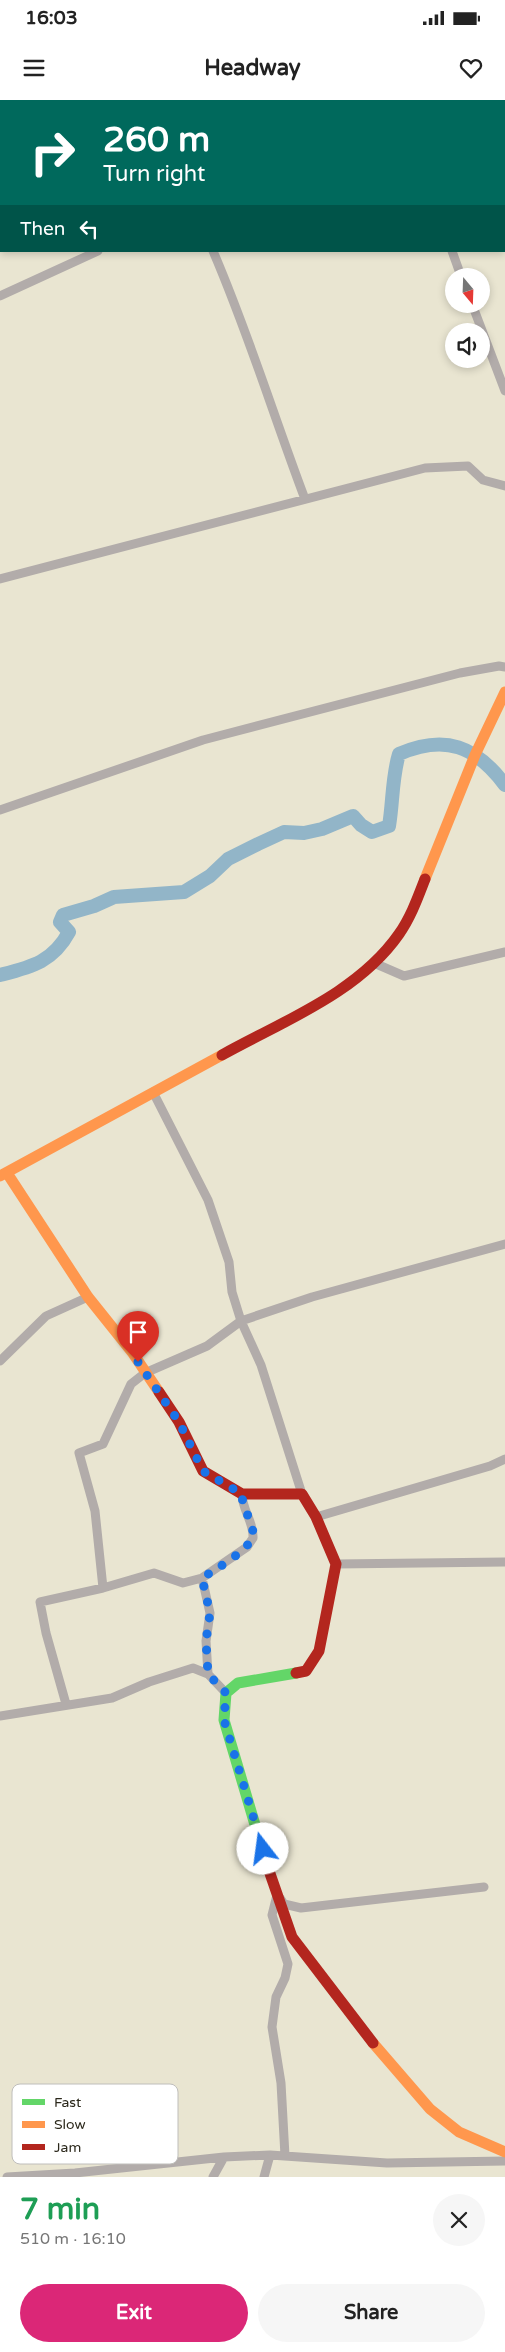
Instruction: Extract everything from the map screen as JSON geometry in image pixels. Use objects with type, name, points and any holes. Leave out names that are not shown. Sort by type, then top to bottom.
[{"type":"main road","points":[[505,692],[475,755],[414,907],[399,934],[374,963],[339,991],[4,1175],[88,1297],[132,1352],[179,1422],[203,1471],[242,1494],[302,1494],[316,1518],[336,1564],[319,1651],[306,1671],[238,1683],[226,1693],[224,1720],[276,1893],[292,1937],[373,2043],[430,2109],[459,2132],[505,2152]]},
{"type":"street","points":[[0,296],[96,252]]},
{"type":"street","points":[[213,252],[232,296],[271,410],[306,499]]},
{"type":"street","points":[[452,252],[458,268]]},
{"type":"street","points":[[475,313],[505,391]]},
{"type":"street","points":[[0,579],[425,468],[468,466],[483,480],[505,486]]},
{"type":"street","points":[[0,810],[203,740],[460,673],[498,666],[505,667]]},
{"type":"street","points":[[374,963],[404,976],[505,952]]},
{"type":"street","points":[[154,1092],[208,1200],[229,1262],[232,1292],[241,1321],[261,1364],[302,1494]]},
{"type":"street","points":[[103,1588],[95,1511],[79,1453],[103,1444],[131,1384],[145,1373],[208,1346],[241,1321],[312,1297],[505,1244]]},
{"type":"street","points":[[0,1361],[46,1316],[88,1297]]},
{"type":"street","points":[[316,1518],[490,1466],[505,1459]]},
{"type":"street","points":[[66,1704],[46,1633],[40,1602],[103,1588],[154,1573],[183,1582],[202,1578],[247,1547],[253,1538],[251,1524],[242,1502],[242,1494]]},
{"type":"street","points":[[336,1564],[505,1562]]},
{"type":"street","points":[[202,1578],[210,1613],[206,1641],[208,1674]]},
{"type":"street","points":[[0,1716],[112,1698],[149,1682],[193,1668],[208,1674],[226,1693]]},
{"type":"street","points":[[276,1893],[284,1904],[301,1908],[484,1886]]},
{"type":"street","points":[[276,1893],[272,1915],[288,1964],[286,1978],[276,1997],[272,2027],[281,2083],[285,2156]]},
{"type":"street","points":[[264,2177],[270,2155]]},
{"type":"street","points":[[178,2162],[224,2157],[270,2155],[386,2163],[505,2161]]},
{"type":"street","points":[[213,2177],[224,2157]]},
{"type":"street","points":[[8,2177],[165,2164]]},
{"type":"waterway","points":[[0,975],[40,962],[56,950],[69,932],[60,922],[63,915],[94,906],[114,897],[184,892],[210,876],[228,859],[284,832],[304,833],[322,829],[353,816],[361,825],[372,832],[389,826],[399,754],[431,745],[458,747],[483,761],[505,785]]},
{"type":"traffic: fast","points":[[266,1862],[224,1720],[226,1693],[238,1683],[296,1673]]},
{"type":"traffic: slow","points":[[425,879],[475,755],[505,692]]},
{"type":"traffic: slow","points":[[0,1176],[222,1055]]},
{"type":"traffic: slow","points":[[7,1173],[88,1297],[132,1352],[159,1392]]},
{"type":"traffic: slow","points":[[373,2043],[430,2109],[459,2132],[505,2152]]},
{"type":"traffic: jam","points":[[222,1055],[318,1004],[363,973],[382,955],[399,934],[411,914],[425,879]]},
{"type":"traffic: jam","points":[[159,1392],[179,1422],[203,1471],[242,1494],[302,1494],[316,1517],[336,1564],[319,1651],[306,1671],[296,1673]]},
{"type":"traffic: jam","points":[[266,1862],[292,1937],[373,2043]]},
{"type":"route","points":[[138,1362],[179,1422],[203,1471],[242,1494],[242,1502],[254,1533],[247,1547],[202,1578],[210,1613],[206,1641],[208,1674],[226,1693],[224,1720],[263,1849]]}]
